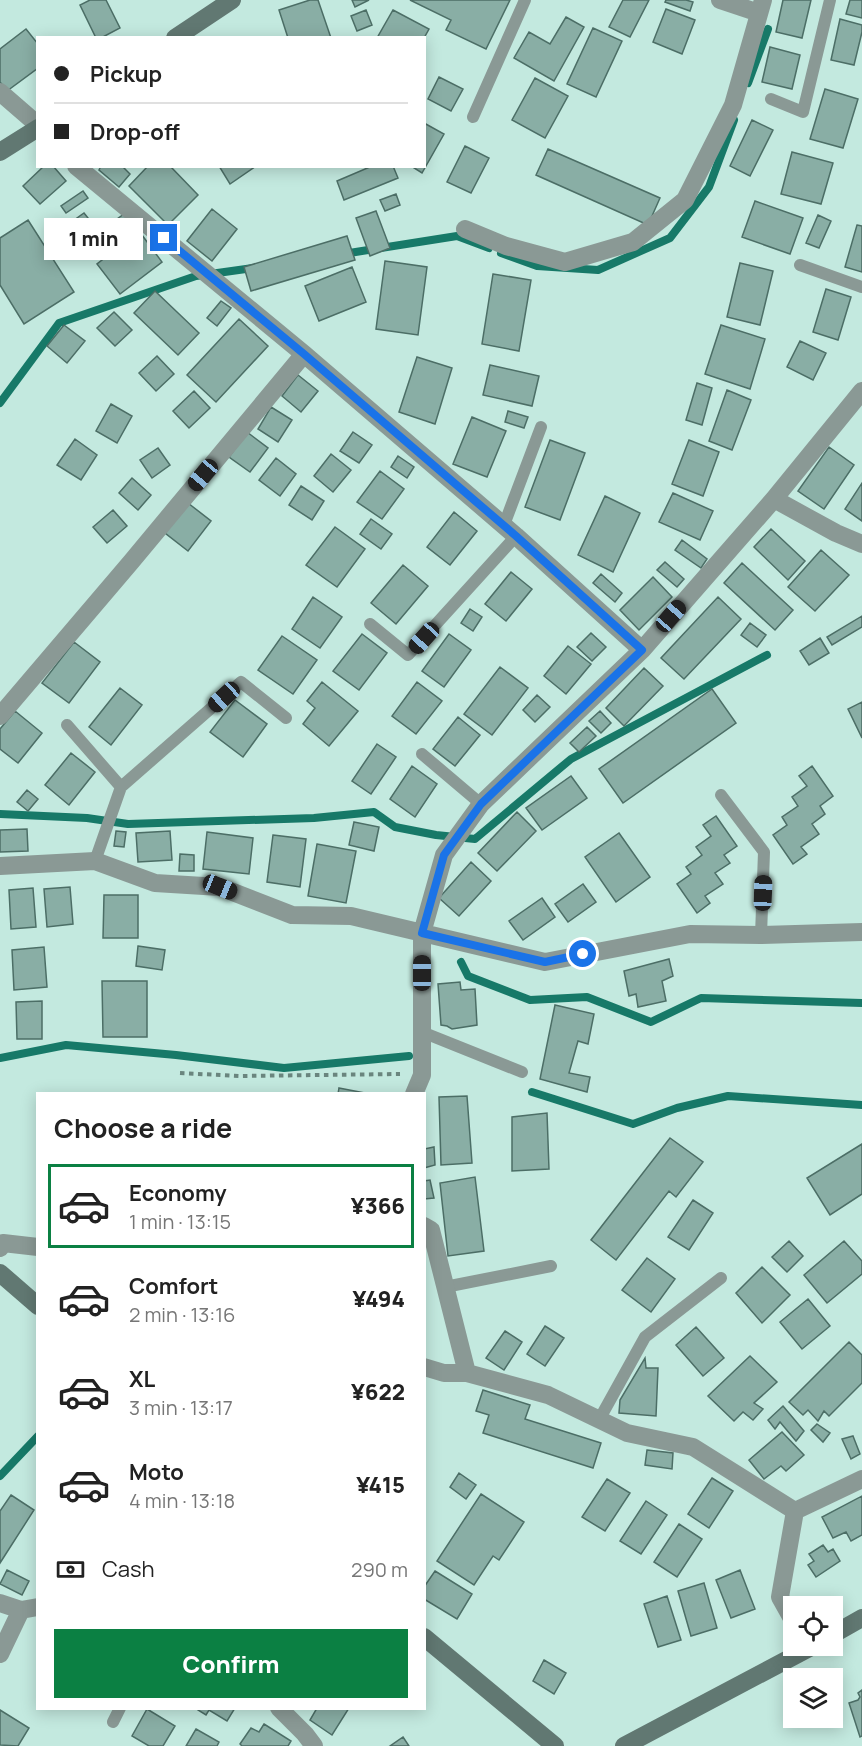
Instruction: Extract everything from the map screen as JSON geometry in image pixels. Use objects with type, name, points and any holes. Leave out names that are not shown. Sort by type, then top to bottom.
[{"type":"street","points":[[178,36],[232,0]]},
{"type":"street","points":[[465,229],[506,246],[565,262],[633,242],[685,200],[733,105],[761,6],[720,0]]},
{"type":"street","points":[[0,92],[36,125]]},
{"type":"street","points":[[0,152],[36,128]]},
{"type":"street","points":[[78,168],[304,354],[510,530],[642,650]]},
{"type":"street","points":[[0,716],[132,562],[304,354]]},
{"type":"street","points":[[415,1092],[422,1075],[422,933],[444,855],[481,804],[642,650],[774,499],[862,391]]},
{"type":"street","points":[[774,499],[836,533],[862,544]]},
{"type":"street","points":[[0,866],[95,861],[155,883],[220,887],[292,915],[351,916],[545,962],[690,934],[761,935],[862,932]]},
{"type":"street","points":[[426,1227],[431,1230],[467,1373]]},
{"type":"street","points":[[0,1248],[3,1243],[36,1247]]},
{"type":"street","points":[[0,1273],[36,1304]]},
{"type":"street","points":[[426,1368],[444,1372],[467,1373],[548,1395],[627,1433],[693,1447],[795,1511]]},
{"type":"street","points":[[795,1511],[862,1479]]},
{"type":"street","points":[[783,1602],[780,1597],[795,1511]]},
{"type":"street","points":[[0,1603],[29,1608],[0,1654]]},
{"type":"street","points":[[843,1629],[862,1618]]},
{"type":"street","points":[[426,1638],[555,1746]]},
{"type":"street","points":[[624,1746],[791,1656]]},
{"type":"street","points":[[281,1710],[314,1746]]},
{"type":"lane","points":[[473,117],[525,0]]},
{"type":"lane","points":[[771,99],[803,112],[830,0]]},
{"type":"lane","points":[[800,265],[862,287]]},
{"type":"lane","points":[[370,624],[408,655],[510,530],[541,428]]},
{"type":"lane","points":[[95,861],[122,787],[240,682],[286,718]]},
{"type":"lane","points":[[68,725],[122,787]]},
{"type":"lane","points":[[422,754],[481,804]]},
{"type":"lane","points":[[722,795],[764,852],[761,935]]},
{"type":"lane","points":[[422,1032],[522,1072]]},
{"type":"lane","points":[[445,1287],[551,1266]]},
{"type":"lane","points":[[599,1419],[645,1337],[721,1278]]},
{"type":"lane","points":[[114,1722],[119,1710]]},
{"type":"path","points":[[180,1073],[239,1076],[386,1073],[422,1075]]},
{"type":"building","points":[[90,0],[106,0],[120,28],[105,36],[95,36],[80,5]]},
{"type":"building","points":[[310,0],[318,0],[330,36],[287,36],[279,10]]},
{"type":"building","points":[[352,0],[369,0],[355,7]]},
{"type":"building","points":[[410,0],[510,0],[486,49],[446,30],[451,20]]},
{"type":"building","points":[[623,0],[649,0],[630,37],[609,27]]},
{"type":"building","points":[[666,0],[693,2],[690,11],[665,2]]},
{"type":"building","points":[[783,0],[811,0],[802,38],[776,32]]},
{"type":"building","points":[[850,0],[862,0],[862,18],[846,14]]},
{"type":"building","points":[[666,9],[695,20],[682,54],[653,42]]},
{"type":"building","points":[[366,10],[372,25],[357,31],[351,16]]},
{"type":"building","points":[[393,10],[429,29],[425,36],[378,36]]},
{"type":"building","points":[[566,17],[584,27],[554,81],[514,58],[529,32],[550,44]]},
{"type":"building","points":[[840,19],[862,25],[854,65],[831,60]]},
{"type":"building","points":[[593,28],[622,41],[596,97],[567,84]]},
{"type":"building","points":[[26,29],[36,42],[36,69],[7,91],[0,82],[0,49]]},
{"type":"building","points":[[770,47],[800,55],[792,89],[762,82]]},
{"type":"building","points":[[439,77],[463,89],[451,111],[428,99]]},
{"type":"building","points":[[535,78],[568,96],[545,138],[512,120]]},
{"type":"building","points":[[825,89],[858,99],[843,148],[810,139]]},
{"type":"building","points":[[752,120],[773,130],[750,176],[730,166]]},
{"type":"building","points":[[426,124],[444,134],[426,166]]},
{"type":"building","points":[[465,146],[489,158],[471,193],[447,182]]},
{"type":"building","points":[[548,149],[660,198],[648,225],[536,175]]},
{"type":"building","points":[[792,152],[833,163],[821,204],[781,194]]},
{"type":"building","points":[[42,168],[55,168],[66,181],[40,204],[23,186]]},
{"type":"building","points":[[100,168],[124,168],[130,174],[119,187],[99,170]]},
{"type":"building","points":[[146,168],[172,168],[198,195],[168,225],[129,186]]},
{"type":"building","points":[[220,168],[253,168],[230,184]]},
{"type":"building","points":[[367,168],[394,168],[398,178],[344,200],[337,181]]},
{"type":"building","points":[[414,168],[425,168],[422,173]]},
{"type":"building","points":[[83,191],[88,198],[66,213],[61,206]]},
{"type":"building","points":[[396,194],[400,205],[385,211],[380,200]]},
{"type":"building","points":[[755,201],[803,218],[790,254],[742,237]]},
{"type":"building","points":[[212,209],[237,229],[212,261],[187,241]]},
{"type":"building","points":[[376,211],[390,248],[370,256],[356,218]]},
{"type":"building","points":[[84,213],[96,228],[68,249],[56,233]]},
{"type":"building","points":[[124,214],[134,227],[107,248],[96,234]]},
{"type":"building","points":[[818,215],[831,221],[819,248],[806,243]]},
{"type":"building","points":[[28,220],[74,292],[24,324],[0,285],[0,238]]},
{"type":"building","points":[[857,225],[862,226],[862,272],[845,267]]},
{"type":"building","points":[[139,231],[162,262],[120,294],[97,264]]},
{"type":"building","points":[[347,236],[355,260],[251,291],[244,267]]},
{"type":"building","points":[[385,261],[427,267],[418,335],[376,329]]},
{"type":"building","points":[[740,263],[773,271],[760,325],[727,317]]},
{"type":"building","points":[[352,267],[366,302],[319,321],[305,286]]},
{"type":"building","points":[[493,274],[531,280],[519,351],[482,344]]},
{"type":"building","points":[[826,289],[851,297],[838,340],[813,332]]},
{"type":"building","points":[[155,291],[199,333],[178,355],[134,313]]},
{"type":"building","points":[[221,301],[231,308],[217,326],[207,318]]},
{"type":"building","points":[[114,312],[132,330],[115,346],[97,328]]},
{"type":"building","points":[[239,319],[268,346],[216,402],[187,375]]},
{"type":"building","points":[[64,325],[85,341],[67,363],[47,346]]},
{"type":"building","points":[[721,325],[765,339],[750,389],[705,374]]},
{"type":"building","points":[[800,341],[826,353],[813,380],[787,367]]},
{"type":"building","points":[[157,356],[174,374],[156,391],[139,373]]},
{"type":"building","points":[[417,357],[452,368],[435,424],[399,412]]},
{"type":"building","points":[[490,365],[539,376],[532,406],[483,395]]},
{"type":"building","points":[[298,375],[318,391],[301,412],[282,396]]},
{"type":"building","points":[[697,383],[712,388],[702,425],[686,420]]},
{"type":"building","points":[[727,390],[751,400],[732,450],[709,441]]},
{"type":"building","points":[[194,391],[210,408],[189,428],[173,411]]},
{"type":"building","points":[[111,404],[132,416],[117,443],[96,431]]},
{"type":"building","points":[[271,407],[292,420],[278,442],[258,429]]},
{"type":"building","points":[[508,411],[528,417],[524,428],[505,422]]},
{"type":"building","points":[[472,417],[506,431],[487,477],[453,464]]},
{"type":"building","points":[[247,432],[268,448],[250,472],[229,457]]},
{"type":"building","points":[[353,432],[372,445],[359,463],[340,451]]},
{"type":"building","points":[[75,439],[97,455],[81,480],[57,465]]},
{"type":"building","points":[[550,440],[585,453],[560,520],[525,507]]},
{"type":"building","points":[[689,440],[719,452],[703,496],[672,484]]},
{"type":"building","points":[[829,447],[854,465],[824,509],[798,491]]},
{"type":"building","points":[[158,448],[170,465],[152,478],[140,460]]},
{"type":"building","points":[[331,454],[351,470],[333,492],[314,476]]},
{"type":"building","points":[[398,456],[414,467],[407,478],[391,467]]},
{"type":"building","points":[[276,458],[296,474],[280,496],[259,480]]},
{"type":"building","points":[[380,471],[404,489],[382,519],[357,502]]},
{"type":"building","points":[[132,478],[151,495],[138,510],[119,493]]},
{"type":"building","points":[[862,483],[862,521],[845,509]]},
{"type":"building","points":[[301,486],[324,501],[312,520],[289,505]]},
{"type":"building","points":[[673,493],[713,511],[700,540],[659,522]]},
{"type":"building","points":[[605,496],[640,513],[613,572],[578,555]]},
{"type":"building","points":[[188,503],[211,521],[188,551],[165,533]]},
{"type":"building","points":[[113,510],[127,526],[107,543],[93,527]]},
{"type":"building","points":[[454,512],[477,531],[450,565],[427,547]]},
{"type":"building","points":[[371,519],[392,534],[381,549],[360,534]]},
{"type":"building","points":[[335,527],[365,549],[337,587],[306,565]]},
{"type":"building","points":[[771,529],[805,561],[788,580],[754,547]]},
{"type":"building","points":[[682,540],[707,559],[701,568],[675,550]]},
{"type":"building","points":[[821,550],[849,575],[815,611],[788,587]]},
{"type":"building","points":[[665,562],[684,579],[677,587],[657,570]]},
{"type":"building","points":[[742,563],[793,610],[775,630],[724,583]]},
{"type":"building","points":[[403,565],[428,586],[396,624],[371,603]]},
{"type":"building","points":[[511,572],[532,589],[506,621],[485,604]]},
{"type":"building","points":[[601,574],[622,593],[615,602],[593,583]]},
{"type":"building","points":[[653,577],[672,597],[639,630],[620,610]]},
{"type":"building","points":[[313,597],[342,617],[320,648],[292,629]]},
{"type":"building","points":[[718,597],[741,619],[684,679],[661,658]]},
{"type":"building","points":[[470,609],[482,617],[473,631],[461,623]]},
{"type":"building","points":[[862,616],[862,627],[832,645],[827,637]]},
{"type":"building","points":[[750,623],[766,635],[757,647],[741,635]]},
{"type":"building","points":[[591,633],[606,647],[592,661],[577,647]]},
{"type":"building","points":[[362,634],[387,653],[359,690],[333,671]]},
{"type":"building","points":[[449,634],[471,650],[444,687],[422,671]]},
{"type":"building","points":[[282,636],[317,660],[293,694],[258,670]]},
{"type":"building","points":[[820,638],[829,653],[809,665],[800,651]]},
{"type":"building","points":[[74,642],[100,662],[69,703],[42,683]]},
{"type":"building","points":[[568,646],[591,664],[566,694],[544,676]]},
{"type":"building","points":[[500,667],[528,688],[492,735],[464,714]]},
{"type":"building","points":[[644,668],[663,686],[624,726],[606,708]]},
{"type":"building","points":[[322,682],[358,711],[329,746],[303,724],[315,708],[307,701]]},
{"type":"building","points":[[417,682],[442,701],[416,734],[392,716]]},
{"type":"building","points":[[120,688],[142,705],[111,745],[89,727]]},
{"type":"building","points":[[712,689],[736,723],[623,803],[599,769]]},
{"type":"building","points":[[537,695],[550,707],[535,722],[523,710]]},
{"type":"building","points":[[235,700],[267,724],[243,757],[210,732]]},
{"type":"building","points":[[862,702],[862,738],[848,709]]},
{"type":"building","points":[[15,711],[42,733],[18,763],[0,749],[0,729]]},
{"type":"building","points":[[600,711],[611,723],[601,733],[589,721]]},
{"type":"building","points":[[458,717],[480,735],[455,766],[433,749]]},
{"type":"building","points":[[587,727],[596,736],[579,752],[570,743]]},
{"type":"building","points":[[377,744],[396,757],[371,794],[352,781]]},
{"type":"building","points":[[71,753],[95,772],[69,805],[45,785]]},
{"type":"building","points":[[412,766],[437,784],[415,817],[390,799]]},
{"type":"building","points":[[812,766],[833,796],[820,806],[825,814],[812,824],[819,834],[801,847],[807,854],[793,864],[773,835],[787,825],[782,817],[798,806],[792,797],[807,786],[799,776]]},
{"type":"building","points":[[571,776],[587,798],[542,830],[526,808]]},
{"type":"building","points":[[27,790],[38,799],[28,811],[17,802]]},
{"type":"building","points":[[517,812],[536,831],[497,871],[478,853]]},
{"type":"building","points":[[716,816],[737,846],[724,855],[730,863],[715,873],[723,884],[705,896],[710,903],[697,913],[677,884],[691,874],[686,867],[702,855],[696,847],[711,836],[703,825]]},
{"type":"building","points":[[354,822],[379,827],[374,851],[349,845]]},
{"type":"building","points":[[27,829],[28,851],[0,852],[0,830]]},
{"type":"building","points":[[116,831],[126,832],[124,847],[114,846]]},
{"type":"building","points":[[170,831],[172,860],[138,862],[136,833]]},
{"type":"building","points":[[207,832],[253,838],[249,874],[203,869]]},
{"type":"building","points":[[619,833],[650,877],[616,902],[585,857]]},
{"type":"building","points":[[273,835],[306,839],[300,887],[267,882]]},
{"type":"building","points":[[317,844],[356,851],[346,903],[308,896]]},
{"type":"building","points":[[180,854],[194,855],[194,871],[179,871]]},
{"type":"building","points":[[471,862],[491,881],[459,916],[439,898]]},
{"type":"building","points":[[583,884],[596,902],[568,922],[555,904]]},
{"type":"building","points":[[70,887],[73,924],[47,927],[44,889]]},
{"type":"building","points":[[33,888],[36,927],[11,929],[9,890]]},
{"type":"building","points":[[104,895],[138,895],[138,938],[103,938]]},
{"type":"building","points":[[542,898],[555,917],[523,940],[509,921]]},
{"type":"building","points":[[138,946],[165,950],[162,970],[136,966]]},
{"type":"building","points":[[44,947],[47,987],[14,990],[12,950]]},
{"type":"building","points":[[669,959],[673,976],[662,981],[666,1001],[638,1007],[636,994],[629,996],[624,971]]},
{"type":"building","points":[[102,981],[147,981],[147,1037],[103,1037]]},
{"type":"building","points":[[460,982],[461,990],[475,989],[477,1025],[452,1029],[441,1025],[438,984]]},
{"type":"building","points":[[42,1001],[42,1039],[17,1039],[16,1002]]},
{"type":"building","points":[[555,1005],[594,1014],[588,1044],[578,1041],[569,1073],[590,1077],[587,1092],[540,1079]]},
{"type":"building","points":[[339,1088],[360,1092],[338,1092]]},
{"type":"building","points":[[467,1096],[472,1163],[441,1165],[439,1097]]},
{"type":"building","points":[[547,1113],[549,1169],[512,1171],[512,1117]]},
{"type":"building","points":[[670,1138],[703,1162],[676,1197],[669,1191],[616,1260],[591,1240]]},
{"type":"building","points":[[862,1144],[862,1194],[830,1215],[807,1178]]},
{"type":"building","points":[[434,1147],[435,1165],[426,1167],[426,1149]]},
{"type":"building","points":[[475,1177],[484,1251],[448,1256],[440,1183]]},
{"type":"building","points":[[430,1180],[434,1198],[426,1199],[426,1181]]},
{"type":"building","points":[[693,1200],[713,1213],[689,1250],[668,1237]]},
{"type":"building","points":[[789,1241],[803,1256],[787,1272],[772,1257]]},
{"type":"building","points":[[844,1241],[862,1261],[862,1274],[827,1303],[804,1275]]},
{"type":"building","points":[[647,1258],[675,1279],[651,1312],[622,1290]]},
{"type":"building","points":[[762,1267],[790,1295],[762,1323],[736,1293]]},
{"type":"building","points":[[808,1299],[830,1326],[802,1349],[780,1322]]},
{"type":"building","points":[[545,1326],[564,1338],[545,1366],[527,1354]]},
{"type":"building","points":[[696,1327],[724,1358],[703,1376],[676,1345]]},
{"type":"building","points":[[505,1331],[522,1342],[504,1370],[486,1358]]},
{"type":"building","points":[[849,1342],[862,1355],[862,1383],[829,1416],[824,1411],[818,1421],[808,1410],[803,1415],[789,1402]]},
{"type":"building","points":[[750,1356],[777,1382],[754,1403],[763,1409],[753,1420],[743,1412],[734,1421],[708,1396]]},
{"type":"building","points":[[645,1358],[646,1368],[658,1368],[656,1416],[619,1413],[620,1400]]},
{"type":"building","points":[[483,1390],[530,1405],[525,1419],[601,1443],[593,1468],[483,1433],[489,1415],[476,1411]]},
{"type":"building","points":[[783,1406],[804,1431],[796,1441],[780,1422],[775,1429],[768,1420]]},
{"type":"building","points":[[817,1424],[830,1433],[823,1442],[811,1430]]},
{"type":"building","points":[[782,1432],[804,1455],[786,1471],[781,1466],[764,1479],[749,1460]]},
{"type":"building","points":[[853,1436],[860,1454],[851,1459],[842,1439]]},
{"type":"building","points":[[647,1450],[673,1453],[672,1469],[645,1465]]},
{"type":"building","points":[[459,1473],[476,1485],[466,1499],[450,1487]]},
{"type":"building","points":[[712,1478],[733,1491],[709,1528],[688,1514]]},
{"type":"building","points":[[607,1479],[630,1493],[605,1531],[582,1517]]},
{"type":"building","points":[[481,1494],[524,1522],[499,1560],[493,1556],[474,1585],[437,1561]]},
{"type":"building","points":[[11,1495],[34,1510],[0,1563],[0,1511]]},
{"type":"building","points":[[862,1496],[862,1535],[851,1541],[846,1532],[833,1538],[822,1517]]},
{"type":"building","points":[[646,1501],[667,1515],[641,1554],[620,1541]]},
{"type":"building","points":[[679,1524],[702,1539],[677,1577],[654,1562]]},
{"type":"building","points":[[823,1545],[828,1552],[833,1549],[840,1561],[816,1577],[808,1565],[814,1561],[809,1554]]},
{"type":"building","points":[[7,1570],[29,1581],[22,1595],[0,1584]]},
{"type":"building","points":[[740,1570],[755,1609],[731,1618],[716,1580]]},
{"type":"building","points":[[435,1571],[472,1594],[457,1619],[426,1600],[426,1584]]},
{"type":"building","points":[[704,1583],[717,1628],[691,1636],[678,1591]]},
{"type":"building","points":[[667,1596],[681,1640],[658,1647],[644,1604]]},
{"type":"building","points":[[544,1660],[566,1673],[554,1694],[533,1681]]},
{"type":"building","points":[[862,1690],[862,1736],[860,1737],[849,1703],[858,1700],[860,1697],[858,1693]]},
{"type":"building","points":[[0,1710],[29,1728],[18,1746],[0,1745]]},
{"type":"building","points":[[146,1710],[175,1726],[163,1746],[149,1746],[132,1736]]},
{"type":"building","points":[[198,1710],[209,1710],[206,1715]]},
{"type":"building","points":[[209,1710],[234,1710],[227,1721]]},
{"type":"building","points":[[316,1710],[348,1710],[332,1735],[310,1720]]},
{"type":"building","points":[[264,1724],[291,1741],[288,1746],[242,1746],[240,1744],[251,1728],[259,1732]]},
{"type":"building","points":[[196,1729],[219,1742],[217,1746],[186,1746]]},
{"type":"building","points":[[403,1737],[409,1746],[390,1746]]},
{"type":"waterway","points":[[748,83],[768,29]]},
{"type":"waterway","points":[[501,253],[537,266],[598,270],[670,238],[709,187],[734,120]]},
{"type":"waterway","points":[[343,254],[457,236],[489,248]]},
{"type":"waterway","points":[[0,403],[59,323],[196,276],[253,268]]},
{"type":"waterway","points":[[0,814],[87,818],[128,824],[314,818],[374,812],[395,827],[436,835],[475,839],[571,759],[767,655]]},
{"type":"waterway","points":[[461,962],[468,976],[530,1000],[587,997],[651,1022],[701,998],[862,1003]]},
{"type":"waterway","points":[[0,1058],[66,1045],[284,1068],[409,1056]]},
{"type":"waterway","points":[[532,1092],[633,1124],[677,1108],[728,1096],[862,1105]]},
{"type":"waterway","points":[[0,1476],[36,1438]]},
{"type":"route","points":[[164,238],[304,354],[516,536],[642,650],[481,804],[444,855],[422,933],[545,962],[583,954]]}]
